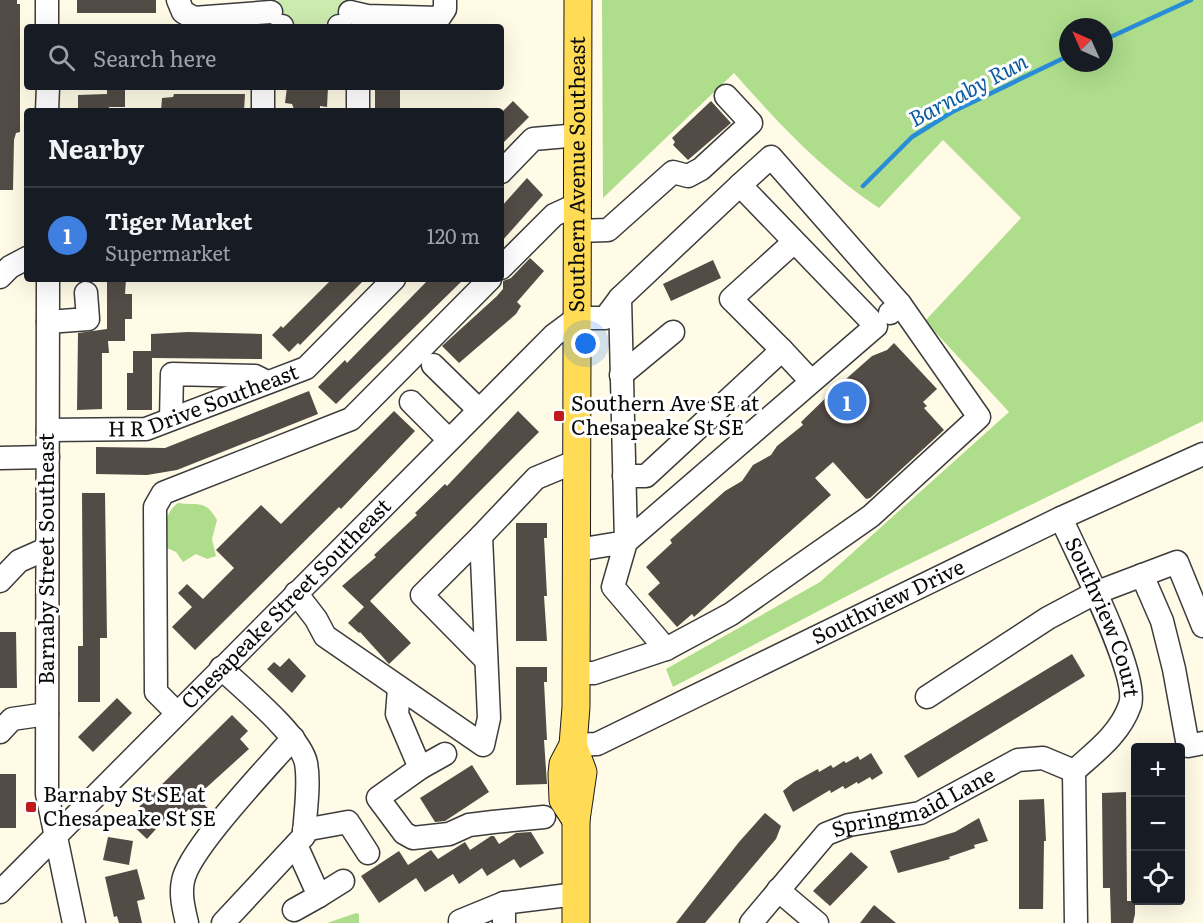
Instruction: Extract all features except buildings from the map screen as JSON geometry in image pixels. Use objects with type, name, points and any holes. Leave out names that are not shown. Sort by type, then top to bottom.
[{"type":"main road","name":"Southern Avenue Southeast","points":[[576,923],[576,820],[583,772],[573,745],[577,592],[578,0]]},
{"type":"street","points":[[47,0],[47,24]]},
{"type":"street","points":[[178,0],[183,12],[194,18],[277,18]]},
{"type":"street","points":[[344,18],[367,16],[439,18],[445,4]]},
{"type":"street","points":[[47,108],[48,90]]},
{"type":"street","points":[[263,90],[263,108]]},
{"type":"street","points":[[358,90],[358,108]]},
{"type":"street","points":[[577,231],[608,230],[673,172],[688,176],[701,169],[751,123],[726,96]]},
{"type":"street","points":[[504,169],[533,139],[579,135]]},
{"type":"street","points":[[576,674],[594,673],[666,649],[731,614],[872,516],[979,417],[900,304],[771,157],[620,298],[605,318],[577,318]]},
{"type":"street","points":[[740,185],[876,326]]},
{"type":"street","points":[[504,265],[554,216],[578,204]]},
{"type":"street","points":[[794,242],[731,299],[811,381]]},
{"type":"street","points":[[0,277],[10,267],[24,260]]},
{"type":"street","name":"Barnaby Street Southeast","points":[[48,282],[47,794],[74,923]]},
{"type":"street","name":"H R Drive Southeast","points":[[48,430],[146,429],[306,368],[391,282]]},
{"type":"street","points":[[177,713],[156,692],[155,507],[163,493],[351,418],[487,282]]},
{"type":"street","points":[[48,322],[88,319],[86,293]]},
{"type":"street","points":[[613,587],[626,542],[620,298]]},
{"type":"street","points":[[577,550],[626,542],[900,304]]},
{"type":"street","name":"Chesapeake Street Southeast","points":[[0,892],[554,335],[577,318]]},
{"type":"street","points":[[621,375],[673,332]]},
{"type":"street","points":[[624,476],[646,476],[782,350]]},
{"type":"street","points":[[433,365],[479,410]]},
{"type":"street","points":[[171,419],[172,374],[255,376],[267,382]]},
{"type":"street","points":[[411,402],[449,440]]},
{"type":"street","name":"Southview Drive","points":[[573,745],[597,744],[1061,518],[1203,454]]},
{"type":"street","points":[[0,458],[48,457]]},
{"type":"street","points":[[486,660],[422,595],[536,478],[577,461]]},
{"type":"street","name":"Southview Court","points":[[1061,518],[1126,666],[1131,704],[1113,736],[1074,771]]},
{"type":"street","points":[[296,593],[316,619],[325,636],[483,745],[489,718],[481,536]]},
{"type":"street","points":[[0,581],[19,561],[46,549]]},
{"type":"street","points":[[927,697],[1039,624],[1095,593],[1177,562],[1203,626]]},
{"type":"street","points":[[1142,575],[1162,621],[1174,669],[1188,746],[1203,743]]},
{"type":"street","points":[[613,587],[666,649]]},
{"type":"street","points":[[577,592],[613,587]]},
{"type":"street","points":[[221,668],[293,738],[302,751],[306,764],[302,837],[319,896]]},
{"type":"street","points":[[399,689],[398,714],[420,768]]},
{"type":"street","points":[[0,732],[12,720],[28,715],[47,714]]},
{"type":"street","points":[[187,923],[183,907],[183,880],[197,854],[217,825],[293,738]]},
{"type":"street","points":[[445,754],[420,768],[378,798],[404,833],[413,838],[449,834],[469,825],[544,817]]},
{"type":"street","name":"Springmaid Lane","points":[[751,923],[826,834],[849,825],[920,813],[1018,760],[1043,758],[1074,771]]},
{"type":"street","points":[[1074,771],[1076,923]]},
{"type":"street","points":[[223,923],[302,837],[348,822],[368,852]]},
{"type":"street","points":[[294,910],[343,881]]},
{"type":"street","points":[[778,890],[817,923]]},
{"type":"street","points":[[460,923],[576,894]]},
{"type":"green space","points":[[278,0],[344,0],[338,12],[322,24],[296,24],[283,12]]},
{"type":"green space","points":[[602,0],[1203,0],[1203,421],[893,572],[673,687],[666,669],[820,582],[1009,412],[925,321],[1021,218],[943,140],[879,208],[802,146],[734,73],[603,198]]},
{"type":"green space","points":[[178,503],[205,506],[213,513],[217,520],[212,539],[216,556],[207,559],[196,554],[183,562],[176,552],[167,548],[164,536],[165,523],[170,512]]},
{"type":"green space","points":[[359,914],[359,923],[327,923]]},
{"type":"waterway","name":"Barnaby Run","points":[[1113,36],[1191,0]]},
{"type":"waterway","name":"Barnaby Run","points":[[863,186],[912,137],[952,112],[1059,60]]},
{"type":"place","name":"Tiger Market","points":[[847,401]]},
{"type":"place","name":"Southern Ave SE at Chesapeake St SE","points":[[559,416]]},
{"type":"place","name":"Barnaby St SE at Chesapeake St SE","points":[[31,807]]}]
